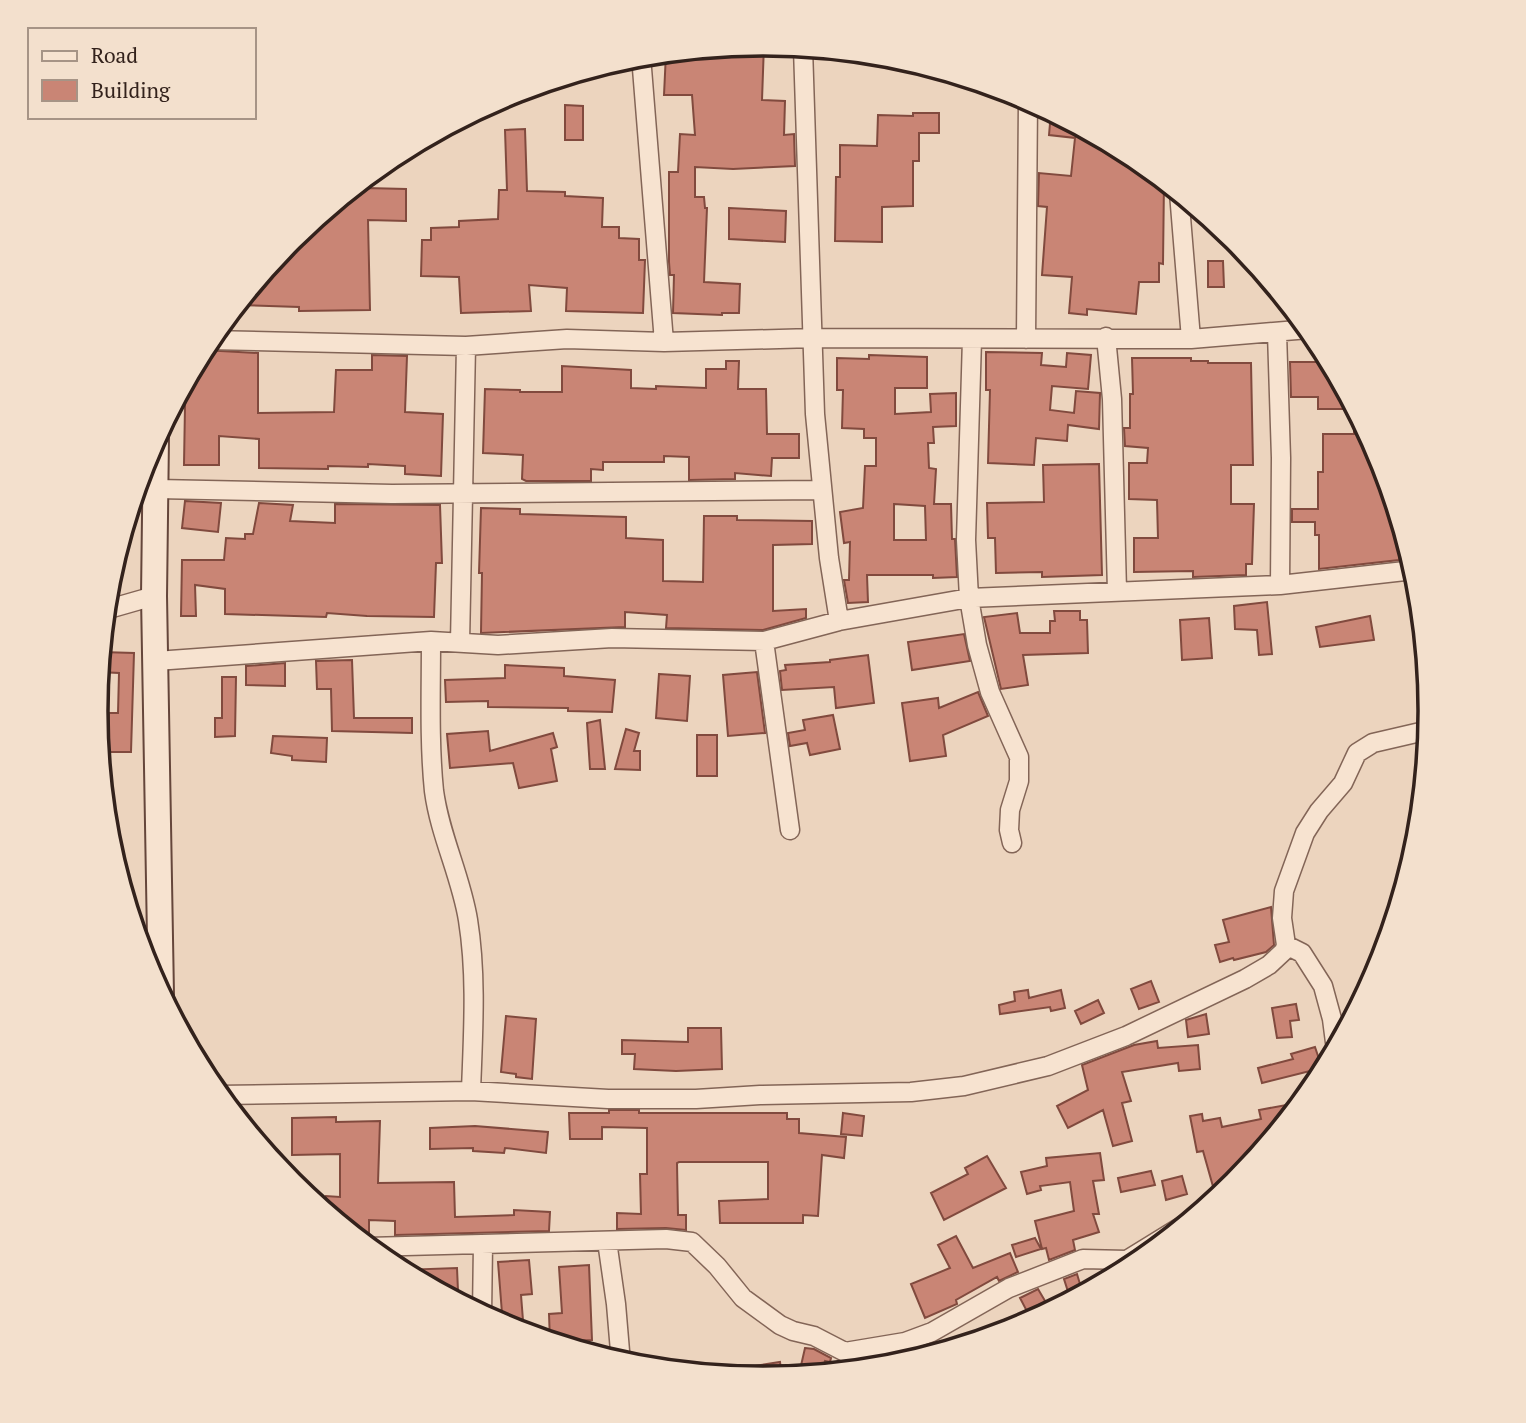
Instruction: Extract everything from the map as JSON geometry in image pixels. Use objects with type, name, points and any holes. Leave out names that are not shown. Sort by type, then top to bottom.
[{"type":"street","points":[[803,57],[814,338],[814,414],[839,621]]},
{"type":"street","points":[[641,68],[664,342]]},
{"type":"street","points":[[1026,339],[1028,112]]},
{"type":"street","points":[[1180,206],[1191,339]]},
{"type":"street","points":[[223,340],[466,346],[566,339],[664,342],[814,338],[1191,339],[1297,331]]},
{"type":"street","points":[[1277,333],[1281,458],[1280,585]]},
{"type":"street","points":[[1106,337],[1112,399],[1117,591]]},
{"type":"street","points":[[972,339],[966,540],[969,597],[977,645],[990,692],[1019,757],[1019,781],[1010,810],[1009,830],[1012,843]]},
{"type":"street","points":[[460,643],[466,346]]},
{"type":"street","points":[[156,462],[154,596],[161,970]]},
{"type":"street","points":[[157,489],[461,494],[822,490]]},
{"type":"street","points":[[156,661],[431,641],[498,645],[612,638],[764,641],[839,621],[969,597],[1280,585],[1403,571]]},
{"type":"street","points":[[116,607],[154,596]]},
{"type":"street","points":[[431,641],[434,791],[468,920],[474,974],[471,1091]]},
{"type":"street","points":[[764,641],[790,831]]},
{"type":"street","points":[[232,1096],[471,1091],[608,1099],[696,1099],[911,1092],[964,1086],[1048,1066],[1126,1036],[1269,965],[1284,951],[1286,945],[1281,907],[1284,891],[1305,833],[1318,811],[1343,783],[1354,758],[1365,746],[1418,733]]},
{"type":"street","points":[[1286,945],[1302,953],[1323,986],[1333,1034]]},
{"type":"street","points":[[384,1247],[666,1239],[692,1242],[717,1266],[743,1298],[780,1325],[814,1336],[845,1352],[905,1342],[932,1332],[1009,1288],[1083,1259],[1116,1264]]},
{"type":"street","points":[[607,1241],[620,1351]]},
{"type":"street","points":[[482,1303],[483,1244]]},
{"type":"building","points":[[764,56],[762,100],[785,101],[784,135],[794,134],[795,166],[733,169],[695,167],[695,197],[704,197],[707,208],[704,282],[740,284],[739,313],[673,313],[674,275],[670,275],[669,262],[669,172],[678,172],[680,134],[695,135],[692,95],[664,95],[665,64],[720,57]]},
{"type":"building","points":[[565,105],[583,106],[583,140],[565,140]]},
{"type":"building","points":[[913,113],[939,113],[939,133],[919,133],[919,161],[913,161],[913,206],[882,207],[882,242],[835,241],[836,177],[840,177],[840,145],[877,146],[878,115],[913,116]]},
{"type":"building","points":[[1050,123],[1127,166],[1164,193],[1163,264],[1159,263],[1159,282],[1139,282],[1136,314],[1087,309],[1087,315],[1069,313],[1072,277],[1042,275],[1047,207],[1038,206],[1039,173],[1071,176],[1075,138],[1049,135]]},
{"type":"building","points":[[525,129],[527,191],[565,192],[565,196],[603,198],[602,227],[619,227],[619,238],[639,239],[639,260],[645,260],[643,313],[566,311],[567,288],[529,285],[531,311],[461,313],[459,277],[421,276],[422,240],[431,240],[431,228],[459,227],[459,221],[498,219],[499,190],[507,190],[505,130]]},
{"type":"building","points":[[368,188],[406,189],[406,221],[368,220],[370,310],[299,311],[299,307],[248,305],[299,248],[364,191]]},
{"type":"building","points":[[729,208],[786,211],[785,242],[729,239]]},
{"type":"building","points":[[1208,261],[1223,261],[1224,287],[1208,287]]},
{"type":"building","points":[[216,351],[258,353],[258,413],[334,412],[336,370],[372,370],[372,355],[407,356],[405,412],[443,414],[441,476],[405,474],[405,466],[368,464],[368,467],[328,466],[328,469],[259,468],[259,439],[219,436],[219,465],[184,465],[185,406]]},
{"type":"building","points":[[986,352],[1042,353],[1041,365],[1066,367],[1067,353],[1091,355],[1088,389],[1052,386],[1050,410],[1074,413],[1076,391],[1100,393],[1099,429],[1068,425],[1067,441],[1036,438],[1034,465],[988,463],[990,390],[986,390]]},
{"type":"building","points":[[869,355],[927,357],[927,388],[895,388],[895,414],[931,412],[930,394],[956,393],[956,426],[933,427],[934,443],[928,443],[929,468],[936,469],[934,504],[951,504],[957,577],[867,575],[868,602],[848,603],[844,580],[849,580],[850,542],[844,543],[840,512],[863,508],[865,466],[876,466],[876,438],[864,438],[864,429],[842,428],[843,390],[837,390],[837,358],[869,359]],"holes":[[[894,504],[925,506],[926,540],[894,540]]]},
{"type":"building","points":[[1132,358],[1191,358],[1191,361],[1208,363],[1251,363],[1253,465],[1231,465],[1231,504],[1254,504],[1252,564],[1246,564],[1246,575],[1193,577],[1193,571],[1134,572],[1134,538],[1158,538],[1157,500],[1129,499],[1129,463],[1147,463],[1148,448],[1125,446],[1124,428],[1130,428],[1130,394],[1133,394]]},
{"type":"building","points":[[726,361],[739,361],[738,389],[766,389],[767,434],[799,434],[799,458],[772,458],[771,476],[735,473],[735,479],[689,480],[689,457],[664,456],[664,462],[603,462],[603,470],[591,469],[591,481],[526,481],[522,479],[523,455],[483,453],[485,389],[562,392],[562,366],[631,370],[631,388],[706,388],[706,369],[726,369]]},
{"type":"building","points":[[1290,362],[1317,362],[1344,409],[1318,409],[1318,397],[1291,397]]},
{"type":"building","points":[[1354,428],[1384,501],[1399,560],[1319,569],[1319,535],[1315,535],[1315,522],[1292,522],[1292,509],[1318,509],[1318,472],[1323,472],[1323,434],[1354,434]]},
{"type":"building","points":[[1099,464],[1102,575],[1042,577],[1042,572],[996,573],[995,538],[988,538],[987,503],[1044,502],[1043,465]]},
{"type":"building","points":[[185,501],[221,503],[218,532],[182,528]]},
{"type":"building","points":[[259,503],[293,505],[290,521],[335,523],[335,504],[440,505],[442,563],[436,563],[434,617],[327,613],[326,617],[225,614],[225,589],[195,585],[196,616],[181,616],[182,560],[224,560],[226,538],[245,539],[245,534],[253,534]]},
{"type":"building","points":[[481,508],[520,509],[520,514],[626,517],[626,538],[663,540],[663,581],[703,582],[704,516],[737,516],[737,520],[812,521],[812,544],[773,545],[773,611],[806,609],[806,618],[763,630],[666,628],[667,615],[625,612],[625,627],[481,633]]},
{"type":"building","points":[[1267,602],[1272,654],[1259,655],[1257,630],[1235,629],[1234,606]]},
{"type":"building","points":[[1054,611],[1080,611],[1080,620],[1087,620],[1088,653],[1023,655],[1028,685],[1001,689],[984,617],[1017,613],[1020,633],[1050,633],[1050,621],[1055,621]]},
{"type":"building","points":[[1370,616],[1374,640],[1320,647],[1316,627]]},
{"type":"building","points":[[1209,618],[1212,658],[1182,660],[1180,620]]},
{"type":"building","points":[[964,634],[970,661],[912,670],[908,642]]},
{"type":"building","points":[[111,652],[134,653],[131,752],[109,752],[109,713],[118,713],[119,673],[109,672]]},
{"type":"building","points":[[868,655],[874,703],[836,708],[834,687],[782,690],[780,671],[786,670],[785,665],[830,662]]},
{"type":"building","points":[[352,660],[354,718],[412,718],[412,733],[332,731],[331,689],[317,689],[316,661]]},
{"type":"building","points":[[285,663],[285,686],[246,685],[246,666]]},
{"type":"building","points":[[505,665],[564,668],[564,676],[615,680],[612,712],[568,711],[568,708],[488,707],[488,701],[446,702],[445,680],[505,678]]},
{"type":"building","points":[[757,672],[765,733],[728,736],[723,675]]},
{"type":"building","points":[[659,674],[690,676],[687,721],[656,718]]},
{"type":"building","points":[[222,677],[236,677],[235,736],[215,737],[215,718],[222,718]]},
{"type":"building","points":[[978,692],[988,716],[943,735],[946,756],[910,761],[902,703],[938,698],[939,708]]},
{"type":"building","points":[[833,715],[840,749],[810,755],[807,743],[790,746],[788,733],[805,730],[803,720]]},
{"type":"building","points":[[600,720],[605,769],[590,769],[587,723]]},
{"type":"building","points":[[626,729],[639,733],[634,751],[640,751],[640,770],[615,769]]},
{"type":"building","points":[[488,731],[490,751],[553,733],[557,747],[551,749],[557,781],[519,788],[513,763],[450,768],[447,734]]},
{"type":"building","points":[[697,735],[717,735],[717,776],[697,776]]},
{"type":"building","points":[[273,736],[327,738],[326,762],[292,760],[292,756],[271,753]]},
{"type":"building","points":[[1271,907],[1274,945],[1266,952],[1220,962],[1215,945],[1229,942],[1223,920]]},
{"type":"building","points":[[1151,981],[1159,1002],[1139,1009],[1131,989]]},
{"type":"building","points":[[1028,990],[1029,998],[1061,990],[1065,1008],[1051,1011],[1050,1007],[1000,1014],[999,1005],[1015,1001],[1014,992]]},
{"type":"building","points":[[1098,1000],[1104,1013],[1081,1024],[1075,1011]]},
{"type":"building","points":[[1296,1004],[1299,1020],[1290,1021],[1292,1037],[1277,1038],[1272,1008]]},
{"type":"building","points":[[1206,1014],[1209,1034],[1188,1037],[1186,1020]]},
{"type":"building","points":[[506,1016],[536,1019],[532,1079],[501,1072]]},
{"type":"building","points":[[688,1028],[721,1028],[722,1069],[634,1069],[635,1054],[622,1054],[622,1040],[688,1042]]},
{"type":"building","points":[[1157,1041],[1158,1048],[1198,1045],[1200,1069],[1179,1071],[1178,1063],[1122,1072],[1131,1101],[1122,1103],[1132,1141],[1113,1146],[1103,1110],[1068,1128],[1057,1106],[1088,1090],[1082,1065],[1134,1045]]},
{"type":"building","points":[[1315,1047],[1319,1059],[1311,1071],[1262,1083],[1258,1068],[1293,1059],[1291,1054]]},
{"type":"building","points":[[1287,1105],[1256,1144],[1213,1187],[1203,1151],[1197,1152],[1190,1116],[1202,1114],[1203,1121],[1220,1118],[1222,1127],[1261,1119],[1259,1110]]},
{"type":"building","points":[[609,1110],[639,1110],[639,1113],[787,1113],[787,1119],[799,1119],[799,1133],[846,1137],[844,1158],[822,1155],[818,1216],[803,1215],[803,1223],[720,1223],[719,1201],[768,1199],[768,1162],[679,1162],[678,1215],[686,1215],[686,1230],[617,1229],[617,1213],[641,1214],[640,1174],[647,1174],[647,1128],[602,1127],[602,1139],[570,1139],[569,1113],[609,1113]]},
{"type":"building","points":[[843,1113],[864,1116],[862,1136],[841,1134]]},
{"type":"building","points":[[336,1117],[336,1122],[380,1121],[378,1183],[454,1182],[455,1217],[514,1215],[514,1210],[550,1212],[549,1231],[395,1235],[395,1221],[369,1220],[369,1236],[326,1199],[326,1196],[340,1197],[340,1154],[292,1155],[292,1118]]},
{"type":"building","points":[[475,1126],[548,1132],[546,1153],[505,1148],[504,1153],[473,1151],[473,1148],[430,1149],[430,1128]]},
{"type":"building","points":[[1100,1153],[1104,1180],[1093,1181],[1099,1214],[1093,1214],[1099,1232],[1073,1240],[1075,1250],[1049,1260],[1046,1248],[1042,1249],[1035,1221],[1074,1211],[1070,1182],[1040,1186],[1041,1190],[1027,1194],[1021,1172],[1047,1166],[1046,1158]]},
{"type":"building","points":[[987,1156],[1006,1188],[944,1220],[931,1193],[968,1174],[965,1168]]},
{"type":"building","points":[[1151,1171],[1155,1185],[1121,1192],[1118,1178]]},
{"type":"building","points":[[1182,1176],[1187,1194],[1166,1200],[1162,1181]]},
{"type":"building","points":[[956,1236],[973,1268],[1010,1253],[1018,1272],[999,1281],[997,1277],[956,1300],[957,1304],[925,1318],[911,1284],[950,1268],[938,1245]]},
{"type":"building","points":[[1035,1238],[1041,1249],[1016,1257],[1012,1245]]},
{"type":"building","points":[[529,1260],[532,1294],[521,1295],[523,1321],[502,1312],[498,1262]]},
{"type":"building","points":[[589,1265],[592,1340],[578,1340],[550,1331],[549,1314],[562,1313],[559,1267]]},
{"type":"building","points":[[457,1268],[458,1291],[435,1279],[419,1269]]},
{"type":"building","points":[[1077,1274],[1080,1285],[1068,1291],[1064,1279]]},
{"type":"building","points":[[1038,1289],[1046,1302],[1027,1311],[1020,1298]]},
{"type":"building","points":[[805,1348],[814,1349],[831,1358],[830,1362],[825,1361],[824,1364],[801,1366]]},
{"type":"building","points":[[780,1362],[781,1367],[763,1367],[750,1367]]}]
